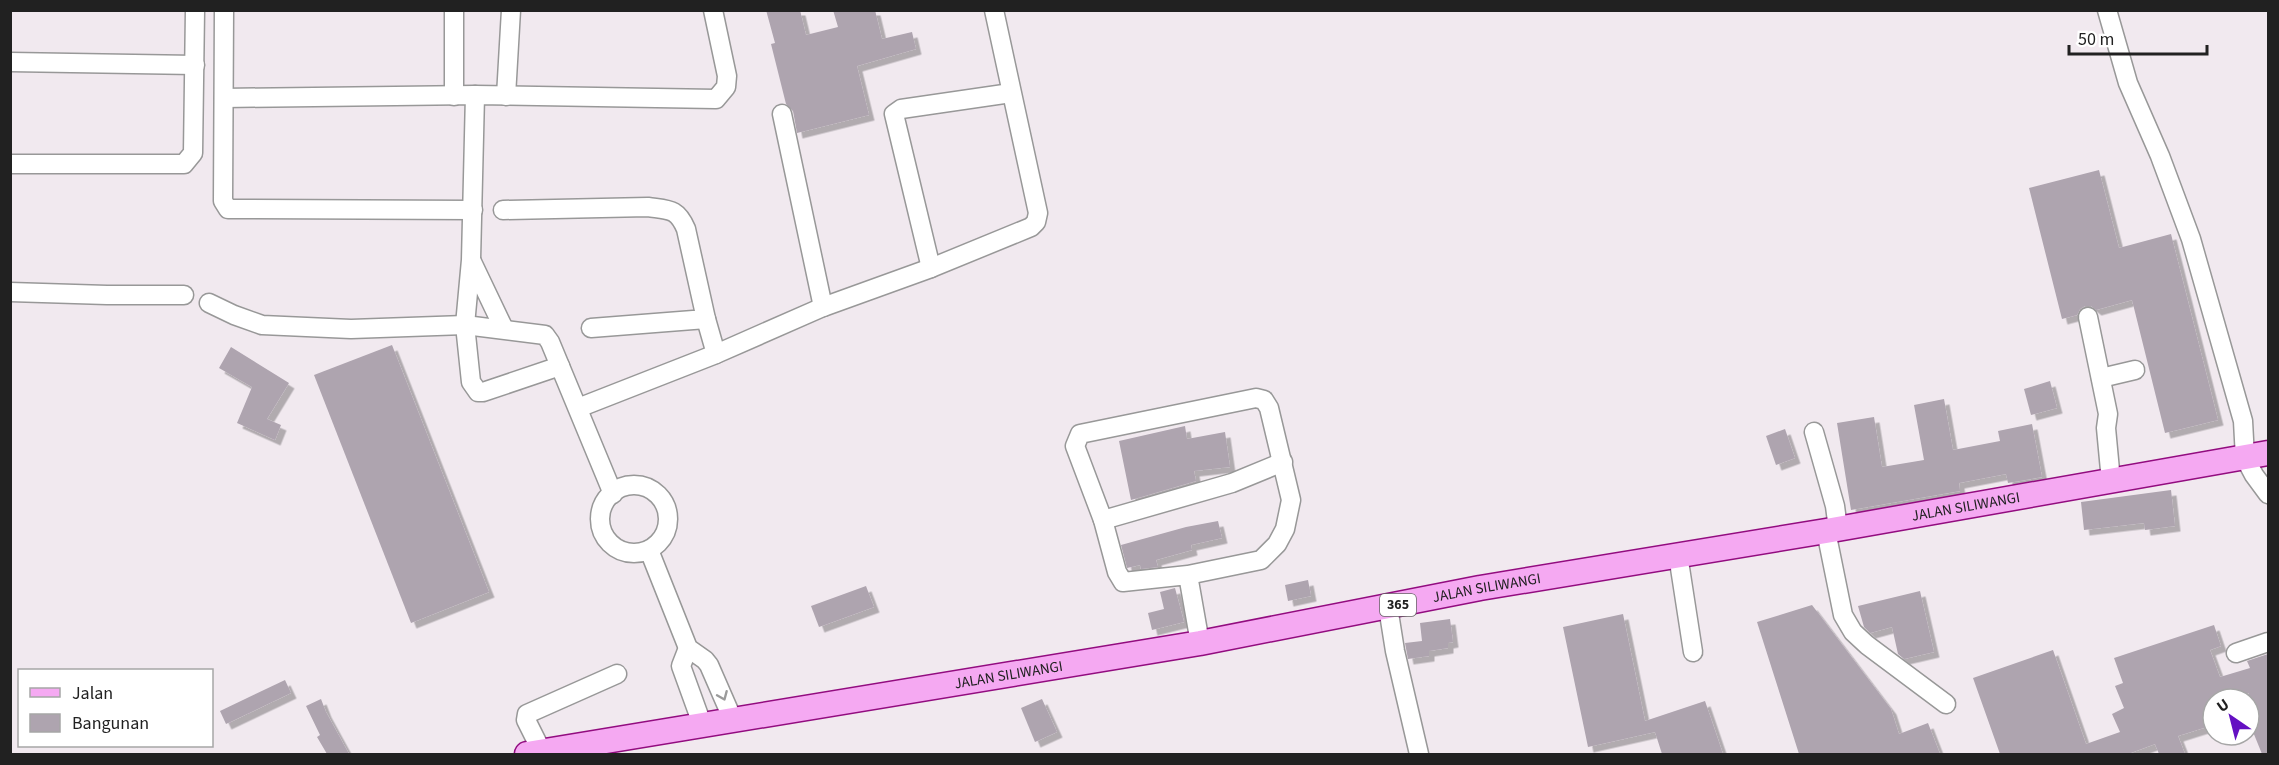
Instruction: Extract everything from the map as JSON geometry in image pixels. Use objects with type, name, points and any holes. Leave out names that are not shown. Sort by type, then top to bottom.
[{"type":"main road","name":"JALAN SILIWANGI","points":[[534,753],[1200,643],[1480,588],[1832,530],[2257,455]]},
{"type":"street","points":[[10,164],[184,164],[193,153],[195,10]]},
{"type":"street","points":[[224,10],[223,201],[228,209],[473,210]]},
{"type":"street","points":[[454,10],[454,96]]},
{"type":"street","points":[[506,96],[511,10]]},
{"type":"street","points":[[224,98],[475,95],[716,99],[726,87],[727,76],[713,10]]},
{"type":"street","points":[[578,408],[716,354],[823,307],[931,268],[1030,227],[1036,222],[1038,213],[994,10]]},
{"type":"street","points":[[2107,10],[2128,83],[2160,156],[2191,239],[2243,421],[2257,455],[2254,475],[2268,494]]},
{"type":"street","points":[[10,62],[195,65]]},
{"type":"street","points":[[931,268],[894,114],[902,110],[1011,93]]},
{"type":"street","points":[[475,95],[471,260],[465,325],[471,382],[478,392],[483,392],[561,366]]},
{"type":"street","points":[[782,114],[823,307]]},
{"type":"street","points":[[503,210],[648,207],[672,210],[681,218],[686,229],[716,354]]},
{"type":"street","points":[[471,260],[504,329]]},
{"type":"street","points":[[10,292],[184,295]]},
{"type":"street","points":[[209,303],[262,325],[351,328],[465,325],[545,335],[561,366],[613,494]]},
{"type":"street","points":[[2088,316],[2108,414],[2106,428],[2111,481]]},
{"type":"street","points":[[591,328],[706,319]]},
{"type":"street","points":[[2101,378],[2135,370]]},
{"type":"street","points":[[1256,398],[1264,400],[1269,408],[1291,500],[1285,529],[1277,544],[1262,560],[1188,574],[1123,582],[1117,572],[1103,520],[1075,446],[1080,434],[1256,398]]},
{"type":"street","points":[[1814,432],[1835,506],[1832,530],[1843,615],[1853,633],[1946,704]]},
{"type":"street","points":[[1103,520],[1232,483],[1283,462]]},
{"type":"street","points":[[641,486],[655,493],[665,504],[668,526],[661,540],[650,549],[642,552],[620,550],[608,541],[601,528],[600,520],[604,506],[613,494],[626,487],[641,486]]},
{"type":"street","points":[[650,549],[688,648],[709,665],[733,720]]},
{"type":"street","points":[[1678,555],[1693,652]]},
{"type":"street","points":[[1188,574],[1200,643]]},
{"type":"street","points":[[1388,607],[1395,651],[1419,754]]},
{"type":"street","points":[[2236,653],[2268,642]]},
{"type":"street","points":[[688,648],[681,666],[702,724]]},
{"type":"street","points":[[534,753],[526,720],[527,714],[617,674]]},
{"type":"building","points":[[766,10],[800,10],[806,35],[838,27],[833,10],[875,10],[882,39],[912,32],[916,49],[857,66],[869,115],[797,133],[793,111],[786,104],[771,44],[775,43]]},
{"type":"building","points":[[2099,170],[2119,248],[2171,234],[2218,420],[2165,433],[2132,300],[2096,310],[2091,306],[2085,306],[2077,315],[2062,319],[2029,188]]},
{"type":"building","points":[[392,345],[489,592],[411,623],[314,375]]},
{"type":"building","points":[[231,347],[289,383],[267,419],[281,425],[275,440],[237,423],[252,387],[219,368]]},
{"type":"building","points":[[2050,381],[2057,408],[2031,415],[2024,389]]},
{"type":"building","points":[[1944,399],[1953,450],[2000,441],[1998,431],[2032,424],[2042,477],[2008,483],[2006,474],[1959,483],[1960,491],[1851,510],[1837,423],[1874,417],[1882,467],[1924,460],[1914,405]]},
{"type":"building","points":[[1185,426],[1187,439],[1225,432],[1230,467],[1194,471],[1196,481],[1131,500],[1119,441]]},
{"type":"building","points":[[1785,429],[1795,458],[1776,465],[1766,436]]},
{"type":"building","points":[[2171,490],[2175,526],[2145,530],[2144,523],[2084,530],[2081,502]]},
{"type":"building","points":[[1218,521],[1222,538],[1191,545],[1192,550],[1156,560],[1158,567],[1141,569],[1140,565],[1127,568],[1121,545],[1186,527]]},
{"type":"building","points":[[1308,580],[1311,596],[1288,601],[1285,585]]},
{"type":"building","points":[[866,586],[874,607],[819,627],[811,606]]},
{"type":"building","points":[[1175,588],[1184,622],[1152,630],[1148,613],[1164,609],[1160,592]]},
{"type":"building","points":[[1920,591],[1934,652],[1904,659],[1898,654],[1892,627],[1870,633],[1864,627],[1858,606]]},
{"type":"building","points":[[1812,605],[1891,709],[1899,734],[1928,723],[1940,754],[1799,754],[1757,622]]},
{"type":"building","points":[[1623,614],[1645,721],[1705,701],[1723,754],[1662,754],[1655,732],[1588,747],[1563,627]]},
{"type":"building","points":[[1450,619],[1453,642],[1448,643],[1448,648],[1429,651],[1429,656],[1408,659],[1405,643],[1422,641],[1420,623]]},
{"type":"building","points":[[2214,625],[2221,646],[2210,650],[2220,677],[2250,668],[2247,661],[2268,654],[2268,754],[2262,754],[2259,747],[2261,747],[2261,687],[2201,687],[2201,729],[2178,736],[2185,754],[2159,754],[2155,744],[2128,754],[2000,754],[1973,678],[2053,650],[2086,744],[2120,732],[2112,714],[2124,708],[2115,686],[2123,683],[2114,658]]},
{"type":"building","points":[[285,680],[291,693],[226,724],[220,711]]},
{"type":"building","points":[[321,699],[349,754],[327,754],[317,737],[320,735],[306,706]]},
{"type":"building","points":[[1042,699],[1057,732],[1035,742],[1021,708]]}]
